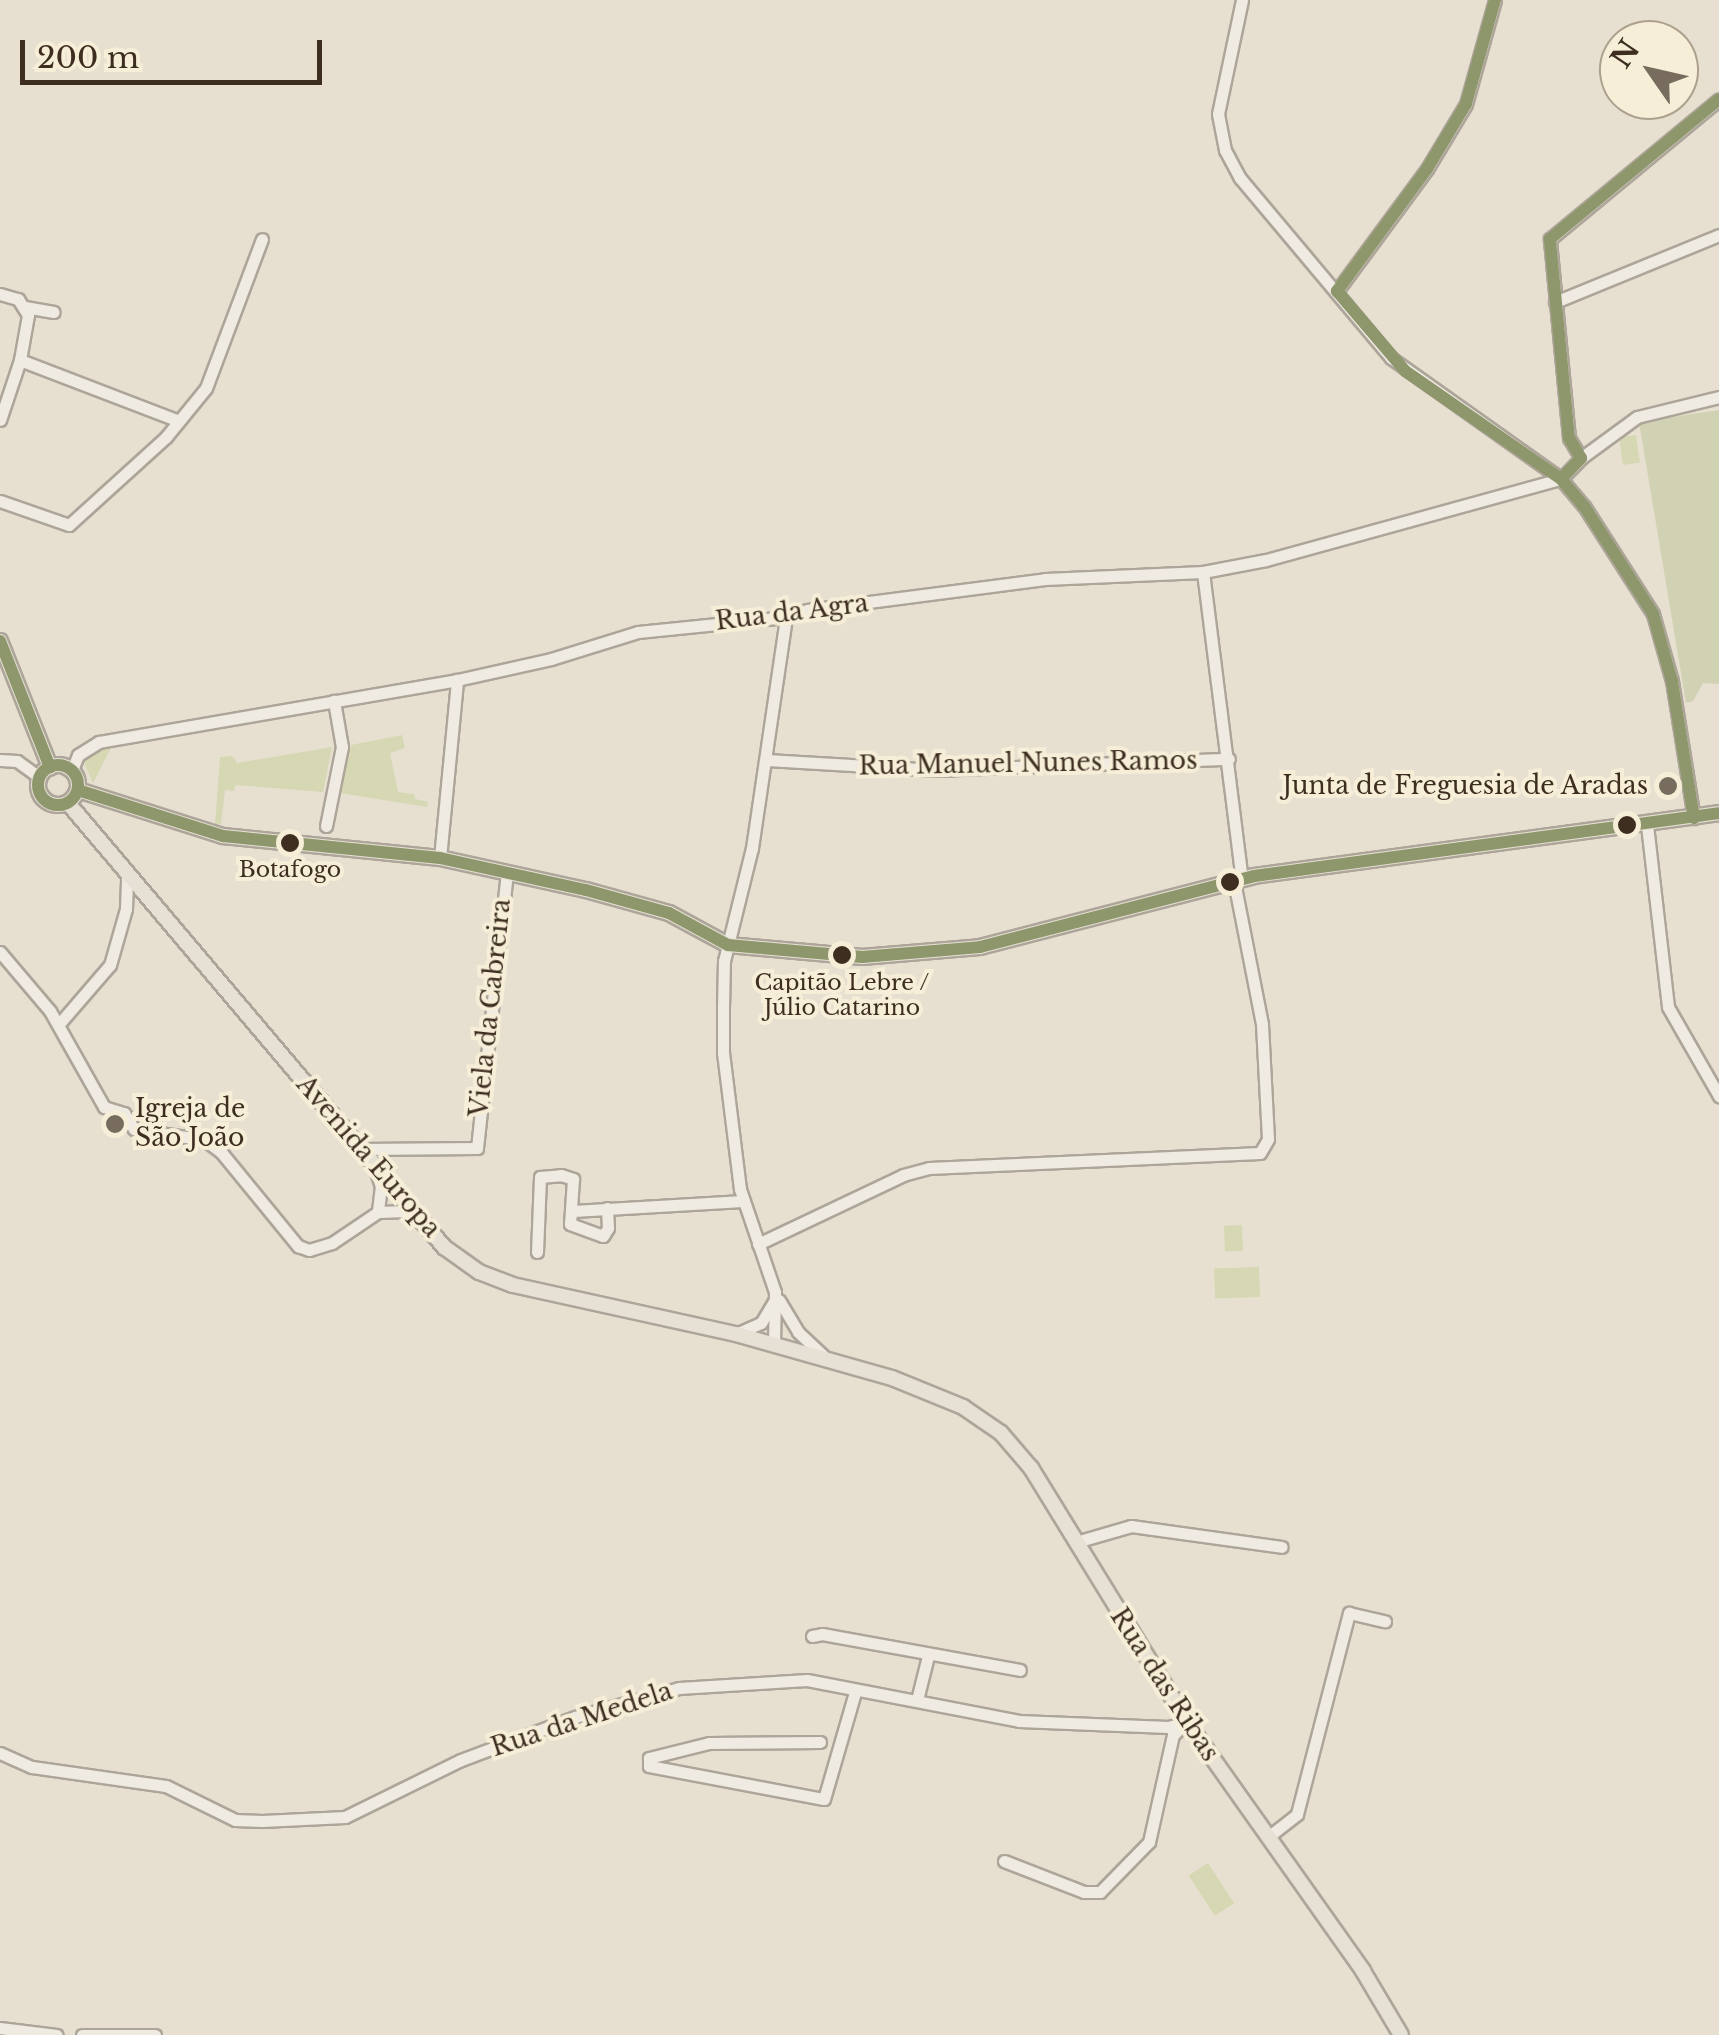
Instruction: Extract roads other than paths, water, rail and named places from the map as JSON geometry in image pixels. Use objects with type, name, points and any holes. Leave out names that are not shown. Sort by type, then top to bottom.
[{"type":"main road","name":"Avenida Europa","points":[[0,641],[45,772],[38,790],[44,800],[56,805],[68,803],[444,1247],[479,1272],[513,1285],[736,1334],[892,1378]]},
{"type":"main road","points":[[45,772],[72,770],[78,790]]},
{"type":"main road","points":[[78,790],[223,836],[440,858],[507,872],[669,913],[728,945],[862,957],[980,947],[1238,880],[1719,814]]},
{"type":"main road","points":[[68,803],[78,790]]},
{"type":"main road","name":"Rua das Ribas","points":[[892,1378],[962,1407],[1001,1433],[1031,1468],[1186,1722],[1363,1971],[1401,2035]]},
{"type":"street","points":[[1242,0],[1218,114],[1225,150],[1240,178],[1406,371],[1544,466],[1584,506],[1653,614],[1672,680],[1694,818]]},
{"type":"street","points":[[1337,291],[1428,169],[1466,104],[1495,0]]},
{"type":"street","points":[[1581,458],[1569,438],[1550,239],[1719,99]]},
{"type":"street","points":[[1555,302],[1719,235]]},
{"type":"street","points":[[0,501],[70,526],[180,420],[206,388],[218,363],[262,239]]},
{"type":"street","points":[[0,294],[25,307],[54,312]]},
{"type":"street","points":[[0,420],[20,360],[25,307]]},
{"type":"street","points":[[20,360],[180,420]]},
{"type":"street","points":[[1561,480],[1581,458],[1637,418],[1719,397]]},
{"type":"street","points":[[1526,488],[1544,466]]},
{"type":"street","name":"Rua da Agra","points":[[72,770],[78,754],[100,742],[456,680],[551,659],[638,632],[786,617],[807,610],[1045,578],[1203,572],[1266,560],[1561,480]]},
{"type":"street","points":[[758,1244],[903,1175],[930,1168],[1260,1153],[1268,1139],[1264,1043],[1238,880],[1229,760],[1203,572]]},
{"type":"street","points":[[786,617],[767,760],[741,901],[724,961],[723,1053],[743,1201],[758,1244],[789,1319],[809,1346],[832,1361]]},
{"type":"street","points":[[440,858],[456,680]]},
{"type":"street","points":[[326,826],[342,746],[334,701]]},
{"type":"street","points":[[0,760],[45,772]]},
{"type":"street","name":"Rua Manuel Nunes Ramos","points":[[767,760],[936,770],[1229,760]]},
{"type":"street","points":[[1647,825],[1668,1008],[1719,1096]]},
{"type":"street","name":"Viela da Cabreira","points":[[360,1149],[477,1148],[507,872]]},
{"type":"street","points":[[59,1024],[110,964],[126,909],[127,877]]},
{"type":"street","points":[[0,952],[59,1024],[104,1106],[124,1113],[134,1129],[205,1140],[221,1152],[298,1246],[309,1250],[332,1243],[378,1212],[414,1211]]},
{"type":"street","points":[[374,1165],[381,1186],[378,1212]]},
{"type":"street","points":[[537,1252],[540,1177],[560,1174],[573,1179],[570,1224],[602,1236],[608,1208]]},
{"type":"street","points":[[573,1211],[743,1201]]},
{"type":"street","points":[[736,1334],[754,1329],[767,1318],[775,1292]]},
{"type":"street","points":[[774,1344],[775,1292]]},
{"type":"street","points":[[774,1344],[789,1319]]},
{"type":"street","points":[[1076,1542],[1130,1526],[1282,1547]]},
{"type":"street","points":[[1268,1838],[1296,1814],[1349,1613],[1385,1621]]},
{"type":"street","points":[[812,1636],[1020,1670]]},
{"type":"street","points":[[917,1700],[928,1656]]},
{"type":"street","name":"Rua da Medela","points":[[0,1753],[32,1766],[166,1786],[235,1820],[345,1817],[461,1760],[575,1718],[679,1688],[807,1680],[1020,1721],[1168,1727],[1186,1722]]},
{"type":"street","points":[[820,1742],[709,1743],[649,1758],[648,1766],[824,1799],[855,1692]]},
{"type":"street","points":[[1004,1861],[1084,1892],[1100,1892],[1149,1842],[1173,1736],[1186,1722]]},
{"type":"street","points":[[688,1748],[685,1762],[690,1774]]},
{"type":"street","points":[[0,2028],[57,2035]]},
{"type":"street","points":[[82,2035],[155,2035]]},
{"type":"place","name":"Junta de Freguesia de Aradas","points":[[1668,786]]},
{"type":"place","name":"Botafogo","points":[[290,843]]},
{"type":"place","name":"Capitão Lebre / Júlio Catarino","points":[[842,955]]},
{"type":"place","name":"Igreja de São João","points":[[115,1124]]}]
